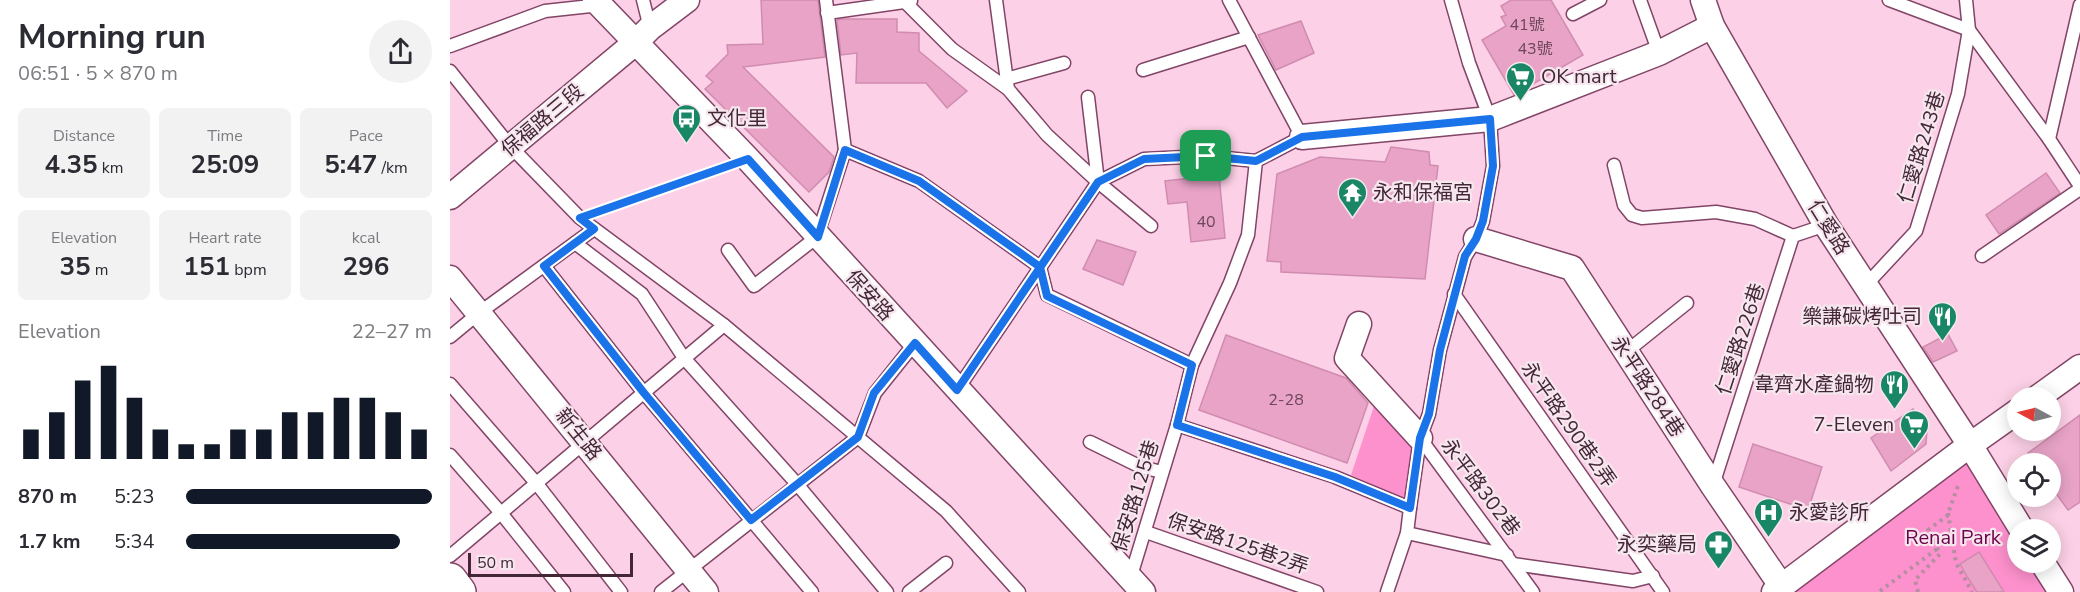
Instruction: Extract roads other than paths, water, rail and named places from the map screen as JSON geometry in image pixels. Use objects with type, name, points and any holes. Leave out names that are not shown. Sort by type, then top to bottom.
[{"type":"main road","points":[[450,580],[459,592]]},
{"type":"street","name":"保福路三段","points":[[450,197],[687,0]]},
{"type":"street","name":"仁愛路","points":[[1703,0],[1712,26],[1826,225],[1970,445],[2015,519]]},
{"type":"street","name":"保安路","points":[[598,3],[643,35],[748,159],[1136,586]]},
{"type":"street","points":[[1302,137],[1490,119],[1659,53],[1712,26]]},
{"type":"street","name":"永平路284巷","points":[[1476,239],[1572,268],[1778,589]]},
{"type":"street","name":"新生路","points":[[450,278],[706,592]]},
{"type":"street","points":[[1359,324],[1347,358],[1420,438]]},
{"type":"street","points":[[2052,387],[2080,367]]},
{"type":"street","points":[[1778,589],[2007,419]]},
{"type":"street","points":[[2049,573],[2061,592]]},
{"type":"lane","points":[[643,0],[643,35]]},
{"type":"lane","points":[[996,0],[1007,84]]},
{"type":"lane","points":[[957,390],[1098,182],[1144,159],[1206,156],[1256,161],[1302,137],[1229,0]]},
{"type":"lane","points":[[1451,0],[1469,63],[1490,119],[1493,166],[1483,221],[1476,239],[1465,256],[1454,294]]},
{"type":"lane","points":[[1573,14],[1600,0]]},
{"type":"lane","points":[[1640,0],[1659,53]]},
{"type":"lane","points":[[1889,0],[1969,30],[2078,182],[1982,256]]},
{"type":"lane","name":"仁愛路243巷","points":[[1866,285],[1916,231],[1958,94],[1969,30],[1966,0]]},
{"type":"lane","points":[[728,250],[754,286],[818,237],[845,150],[827,6],[910,1],[952,49],[1007,84],[1047,135],[1151,226]]},
{"type":"lane","points":[[450,46],[544,11],[598,3]]},
{"type":"lane","points":[[2049,140],[2080,5]]},
{"type":"lane","points":[[1143,70],[1249,37]]},
{"type":"lane","points":[[1007,84],[1064,63]]},
{"type":"lane","points":[[450,71],[510,146],[580,218],[724,325],[946,511],[1019,592]]},
{"type":"lane","points":[[1088,97],[1098,182]]},
{"type":"lane","points":[[845,150],[919,181],[1040,267],[1047,296],[1192,365]]},
{"type":"lane","name":"保安路125巷","points":[[1136,586],[1146,532],[1192,365],[1230,283],[1248,235],[1256,161]]},
{"type":"lane","points":[[1614,165],[1624,205],[1632,215],[1642,218],[1716,212],[1755,219],[1793,236],[1826,225]]},
{"type":"lane","points":[[450,337],[479,313],[594,229]]},
{"type":"lane","name":"仁愛路226巷","points":[[1713,486],[1793,236]]},
{"type":"lane","points":[[575,243],[642,294],[684,358],[796,484],[887,592]]},
{"type":"lane","points":[[544,266],[644,393],[812,592]]},
{"type":"lane","name":"永平路302巷","points":[[1454,294],[1435,373],[1429,414],[1420,438],[1533,592]]},
{"type":"lane","name":"永平路290巷2弄","points":[[1454,294],[1663,592]]},
{"type":"lane","points":[[1626,352],[1687,303]]},
{"type":"lane","points":[[450,556],[724,325]]},
{"type":"lane","points":[[661,592],[858,437],[874,393],[915,343]]},
{"type":"lane","points":[[450,384],[537,484],[621,592]]},
{"type":"lane","points":[[1177,425],[1335,477],[1410,508]]},
{"type":"lane","points":[[1387,592],[1407,533],[1420,438]]},
{"type":"lane","points":[[1090,442],[1141,467],[1162,472]]},
{"type":"lane","points":[[450,455],[501,513],[564,592]]},
{"type":"lane","name":"保安路125巷2弄","points":[[1146,532],[1317,592]]},
{"type":"lane","points":[[1407,533],[1510,560],[1633,581],[1653,576]]},
{"type":"lane","points":[[909,592],[946,563]]},
{"type":"place","name":"OK mart","points":[[1520,102]]},
{"type":"place","name":"文化里","points":[[686,144]]},
{"type":"place","name":"永和保福宮","points":[[1352,218]]},
{"type":"place","name":"樂謙碳烤吐司","points":[[1943,342]]},
{"type":"place","name":"韋齊水產鍋物","points":[[1895,410]]},
{"type":"place","name":"7-Eleven","points":[[1915,450]]},
{"type":"place","name":"永愛診所","points":[[1768,538]]},
{"type":"place","name":"永奕藥局","points":[[1718,570]]},
{"type":"park label","name":"Renai Park","points":[[1953,537]]}]
